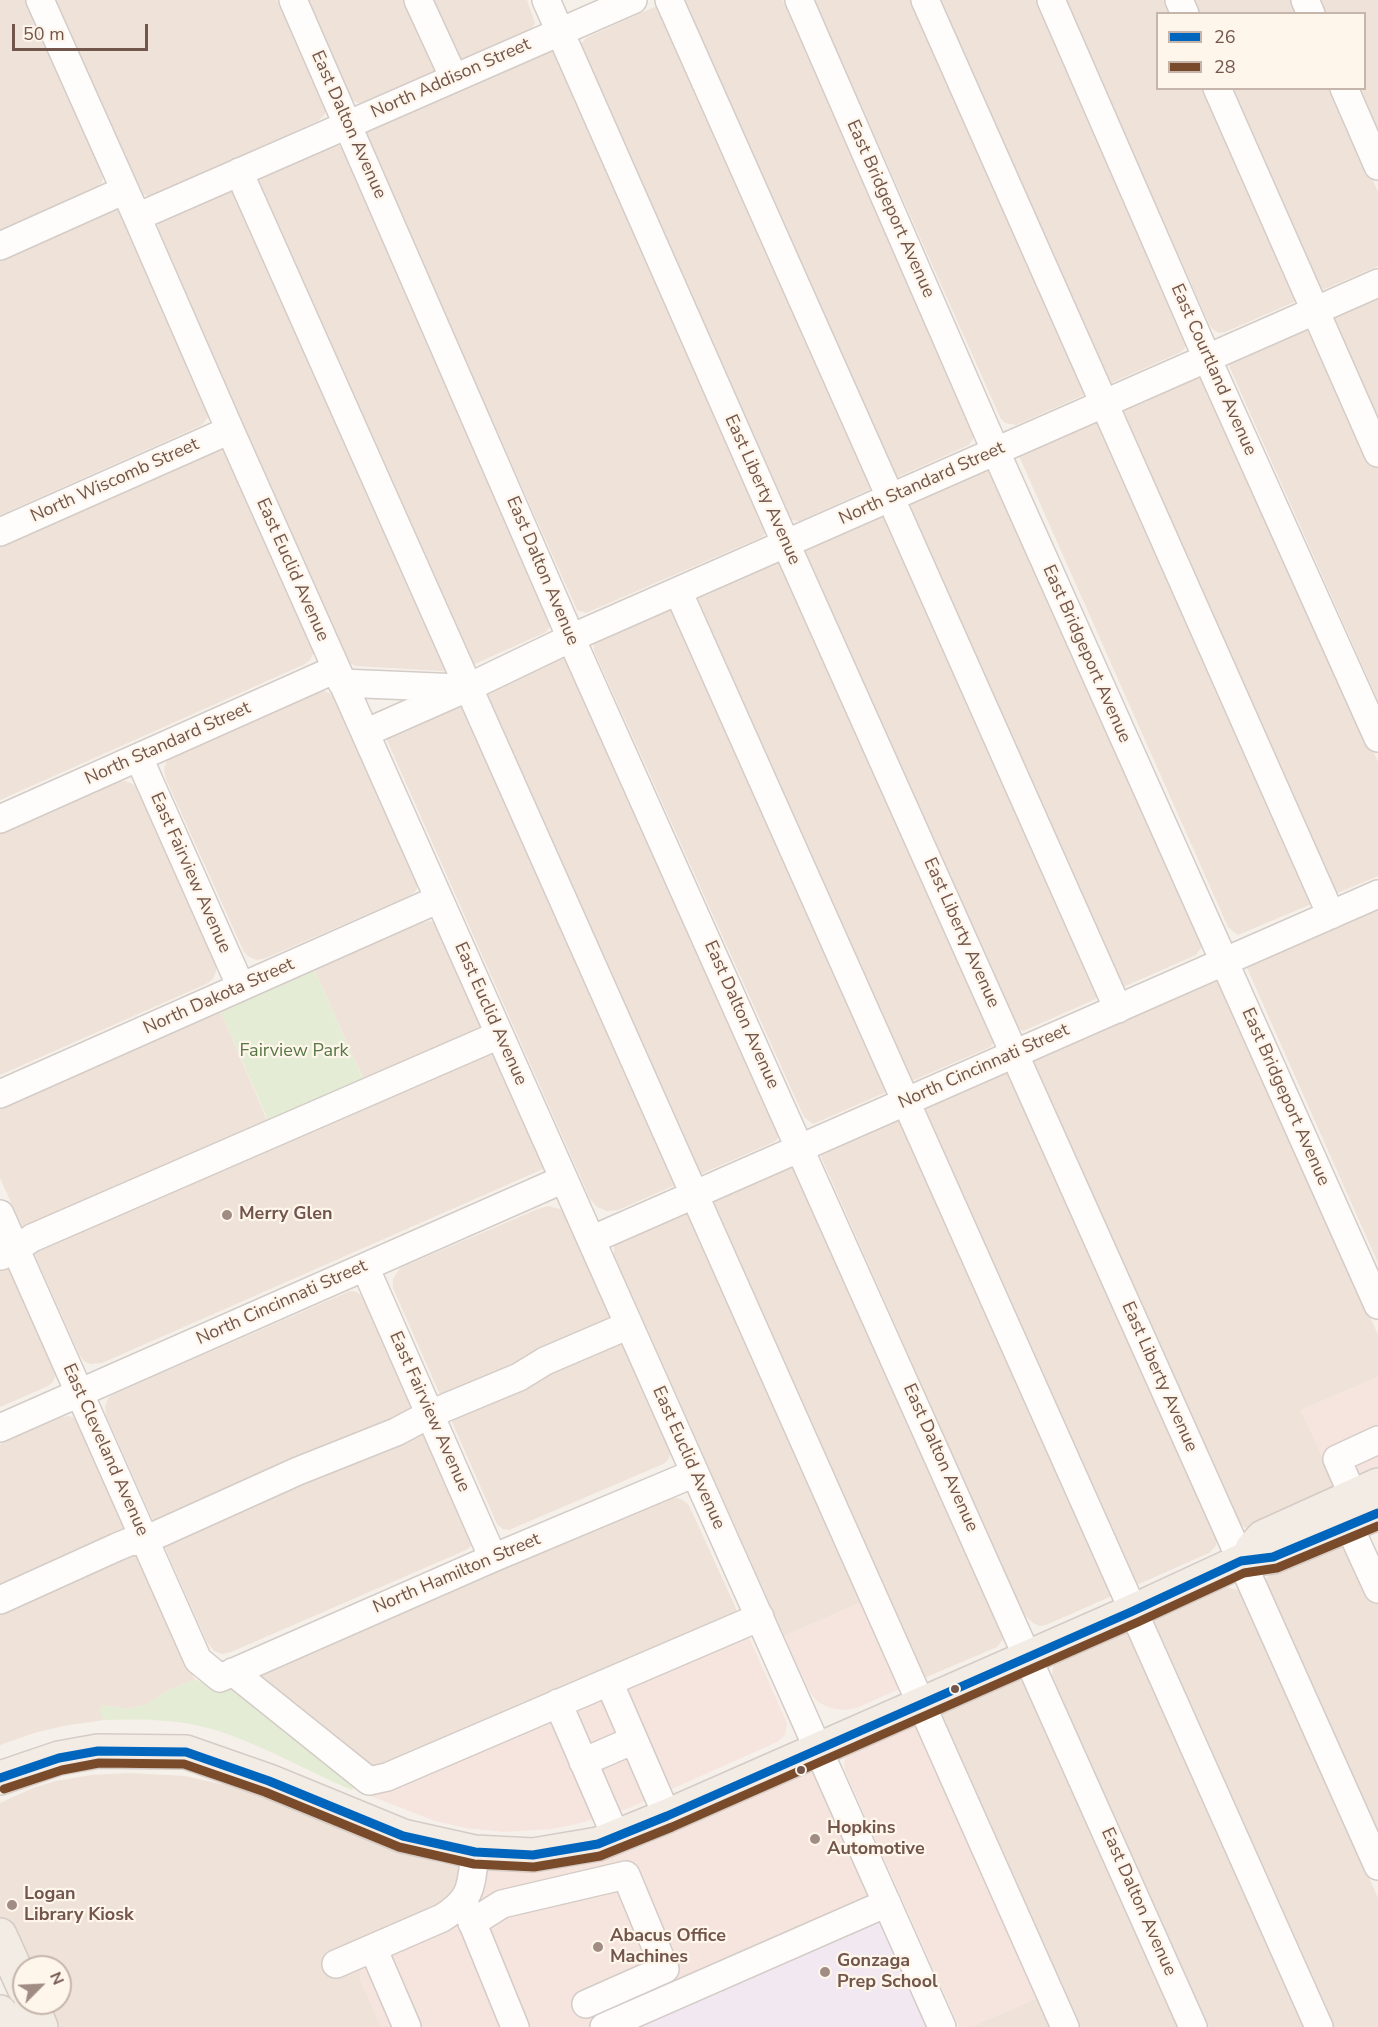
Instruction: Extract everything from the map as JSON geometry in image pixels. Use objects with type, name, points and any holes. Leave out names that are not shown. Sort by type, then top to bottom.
[{"type":"main road","points":[[0,1778],[59,1758],[98,1751],[186,1752],[269,1781],[403,1836],[476,1852],[533,1855],[598,1844],[667,1816],[1133,1611],[1241,1561],[1263,1537],[1365,1505]]},
{"type":"main road","points":[[0,1935],[12,1962]]},
{"type":"main road","points":[[0,2012],[7,2027]]},
{"type":"street","name":"East Euclid Avenue","points":[[40,0],[942,2027]]},
{"type":"street","name":"East Dalton Avenue","points":[[293,0],[571,638],[801,1147],[1193,2027]]},
{"type":"street","points":[[418,0],[453,78]]},
{"type":"street","name":"East Liberty Avenue","points":[[546,0],[786,544],[1378,1866]]},
{"type":"street","name":"North Addison Street","points":[[137,217],[633,0]]},
{"type":"street","points":[[669,0],[1118,1009]]},
{"type":"street","name":"East Bridgeport Avenue","points":[[799,0],[996,452],[1378,1305]]},
{"type":"street","points":[[925,0],[1331,915]]},
{"type":"street","name":"East Courtland Avenue","points":[[1051,0],[1207,358],[1378,738]]},
{"type":"street","points":[[1218,90],[1378,453]]},
{"type":"street","points":[[1345,90],[1378,166]]},
{"type":"street","points":[[239,172],[1065,2027]]},
{"type":"street","points":[[0,246],[125,190]]},
{"type":"street","name":"North Standard Street","points":[[365,733],[467,688],[571,638],[1378,283]]},
{"type":"street","name":"North Wiscomb Street","points":[[0,532],[230,430]]},
{"type":"street","points":[[678,591],[1319,2027]]},
{"type":"street","name":"North Standard Street","points":[[0,819],[139,758],[339,676],[467,688]]},
{"type":"street","name":"East Fairview Avenue","points":[[139,758],[241,987]]},
{"type":"street","name":"North Cincinnati Street","points":[[591,1240],[1378,894]]},
{"type":"street","name":"North Dakota Street","points":[[0,1094],[439,899]]},
{"type":"street","points":[[8,1253],[33,1238],[499,1035]]},
{"type":"street","name":"North Cincinnati Street","points":[[0,1428],[564,1179]]},
{"type":"street","name":"East Cleveland Avenue","points":[[0,1214],[8,1253],[80,1393],[198,1660],[226,1675],[369,1781],[387,1777],[558,1703]]},
{"type":"street","name":"East Fairview Avenue","points":[[365,1267],[494,1558]]},
{"type":"street","points":[[0,1600],[123,1545],[145,1540],[298,1471],[396,1432],[430,1414],[519,1377],[545,1361],[629,1325]]},
{"type":"street","points":[[1378,1440],[1337,1459],[1365,1505],[1378,1589]]},
{"type":"street","name":"North Hamilton Street","points":[[226,1675],[695,1473]]},
{"type":"street","points":[[616,1837],[558,1703],[760,1617]]},
{"type":"street","points":[[609,1682],[667,1816]]},
{"type":"street","points":[[583,1762],[634,1740]]},
{"type":"street","points":[[575,1848],[586,1884]]},
{"type":"street","points":[[476,1852],[468,1912],[515,2027]]},
{"type":"street","points":[[336,1964],[452,1912],[468,1912],[626,1875],[665,1969],[586,2004]]},
{"type":"street","points":[[604,2027],[887,1903]]},
{"type":"street","points":[[373,1948],[407,2027]]},
{"type":"shaded area","points":[[0,0],[26,0],[103,176],[102,182],[97,187],[0,230]]},
{"type":"shaded area","points":[[53,0],[277,0],[325,108],[325,114],[318,121],[154,195],[142,194],[138,190]]},
{"type":"shaded area","points":[[305,0],[527,0],[535,23],[531,29],[358,103],[349,98]]},
{"type":"shaded area","points":[[670,0],[783,0],[974,431],[975,436],[969,445],[799,521],[791,520],[788,516],[580,45],[586,38]]},
{"type":"shaded area","points":[[814,0],[1037,0],[1188,338],[1185,348],[1181,352],[1016,425],[1005,423],[1001,419]]},
{"type":"shaded area","points":[[1065,0],[1293,0],[1299,12],[1156,12],[1156,90],[1332,90],[1378,192],[1378,266],[1225,332],[1219,333],[1210,326]]},
{"type":"shaded area","points":[[1319,0],[1378,0],[1378,131],[1359,90],[1366,90],[1366,12],[1325,12]]},
{"type":"shaded area","points":[[554,49],[767,531],[762,537],[586,613],[577,610],[366,138],[369,127]]},
{"type":"shaded area","points":[[334,144],[340,146],[345,152],[553,622],[546,632],[457,672],[356,666],[348,660],[157,231],[158,220]]},
{"type":"shaded area","points":[[112,209],[119,211],[122,216],[209,416],[202,425],[0,515],[0,256]]},
{"type":"shaded area","points":[[1378,292],[1378,701],[1229,363]]},
{"type":"shaded area","points":[[1198,374],[1207,380],[1378,762],[1378,876],[1238,935],[1228,927],[1019,456],[1022,450]]},
{"type":"shaded area","points":[[220,447],[224,449],[313,644],[313,654],[310,660],[0,800],[0,542]]},
{"type":"shaded area","points":[[985,468],[991,471],[1203,945],[1196,955],[1023,1031],[1016,1027],[804,552],[804,547]]},
{"type":"shaded area","points":[[780,559],[995,1041],[990,1047],[813,1124],[804,1117],[594,651],[597,637]]},
{"type":"shaded area","points":[[555,654],[568,655],[781,1132],[774,1142],[618,1210],[607,1211],[597,1207],[590,1199],[386,738]]},
{"type":"shaded area","points":[[316,691],[335,695],[419,883],[416,891],[409,896],[257,960],[244,952],[166,779],[164,769],[167,760],[173,755]]},
{"type":"shaded area","points":[[116,780],[133,784],[139,789],[216,962],[213,979],[0,1075],[0,832]]},
{"type":"shaded area","points":[[1378,903],[1378,1263],[1247,968],[1248,964]]},
{"type":"shaded area","points":[[430,921],[437,923],[545,1164],[543,1169],[102,1363],[85,1362],[80,1356],[0,1178],[0,1108],[220,1010],[270,1127],[366,1085],[314,969]]},
{"type":"shaded area","points":[[1215,979],[1222,984],[1378,1335],[1378,1377],[1301,1410],[1338,1491],[1248,1530],[1237,1522],[1032,1058]]},
{"type":"shaded area","points":[[1007,1071],[1217,1535],[1215,1547],[1209,1553],[1046,1625],[1039,1626],[1022,1612],[821,1154],[823,1149]]},
{"type":"shaded area","points":[[784,1165],[796,1166],[1004,1634],[997,1647],[917,1681],[878,1595],[784,1636],[614,1255],[614,1243]]},
{"type":"shaded area","points":[[548,1206],[563,1210],[671,1445],[671,1453],[663,1464],[509,1530],[497,1524],[393,1288],[393,1279],[400,1268]]},
{"type":"shaded area","points":[[0,1243],[55,1366],[56,1374],[53,1382],[48,1386],[0,1407]]},
{"type":"shaded area","points":[[350,1291],[357,1292],[365,1300],[472,1538],[471,1546],[222,1654],[214,1651],[207,1642],[106,1415],[105,1406],[109,1397],[114,1394]]},
{"type":"shaded area","points":[[1378,1377],[1378,1474],[1338,1491],[1301,1410]]},
{"type":"shaded area","points":[[69,1416],[77,1419],[82,1426],[185,1665],[195,1679],[167,1691],[148,1704],[129,1709],[103,1705],[100,1710],[104,1720],[63,1726],[0,1745],[0,1444]]},
{"type":"shaded area","points":[[673,1497],[688,1504],[744,1626],[377,1785],[243,1684],[665,1498]]},
{"type":"shaded area","points":[[1354,1535],[1378,1588],[1378,1837],[1265,1581],[1272,1569]]},
{"type":"shaded area","points":[[1226,1587],[1238,1590],[1242,1595],[1378,1898],[1378,2027],[1209,2027],[1052,1676],[1053,1667],[1060,1660]]},
{"type":"shaded area","points":[[878,1595],[917,1681],[857,1708],[843,1710],[830,1708],[818,1702],[809,1691],[784,1636]]},
{"type":"shaded area","points":[[744,1626],[787,1723],[785,1735],[777,1742],[627,1809],[551,1829],[504,1832],[466,1828],[435,1821],[360,1792]]},
{"type":"shaded area","points":[[1018,1680],[1025,1682],[1181,2027],[971,2027],[1055,1990],[933,1715]]},
{"type":"shaded area","points":[[933,1715],[1055,1990],[971,2027],[959,2027],[845,1771],[844,1762],[853,1750]]},
{"type":"shaded area","points":[[807,1771],[818,1775],[873,1897],[618,2027],[381,2027],[360,1979],[360,1971],[485,1870],[549,1870],[612,1857],[637,1848]]},
{"type":"shaded area","points":[[130,1773],[185,1776],[234,1787],[415,1856],[444,1864],[485,1870],[360,1971],[360,1979],[381,2027],[49,2027],[44,2015],[72,2015],[72,1955],[17,1955],[0,1918],[0,1803],[33,1788],[56,1781],[91,1775]]},
{"type":"shaded area","name":"Gonzaga Prep School","points":[[877,1917],[926,2027],[618,2027]]},
{"type":"green space","name":"Fairview Park","points":[[314,969],[366,1086],[271,1127],[220,1010]]},
{"type":"green space","points":[[195,1679],[212,1686],[231,1688],[359,1777],[352,1790],[263,1748],[227,1734],[169,1721],[104,1720],[99,1710],[103,1705],[129,1709],[148,1704],[167,1691]]},
{"type":"transit line","name":"26","points":[[0,1778],[59,1758],[98,1751],[186,1752],[269,1781],[403,1836],[475,1852],[533,1855],[598,1844],[667,1816],[1133,1611],[1241,1561],[1273,1557],[1378,1513]]},
{"type":"transit line","name":"28","points":[[4,1789],[62,1770],[99,1763],[184,1764],[265,1792],[399,1847],[474,1864],[534,1867],[600,1856],[672,1827],[1244,1573],[1277,1568],[1378,1526]]},
{"type":"place","name":"Merry Glen","points":[[227,1215]]},
{"type":"place","name":"Hopkins Automotive","points":[[815,1839]]},
{"type":"place","name":"Logan Library Kiosk","points":[[12,1905]]},
{"type":"place","name":"Abacus Office Machines","points":[[598,1947]]},
{"type":"place","name":"Gonzaga Prep School","points":[[825,1972]]}]
